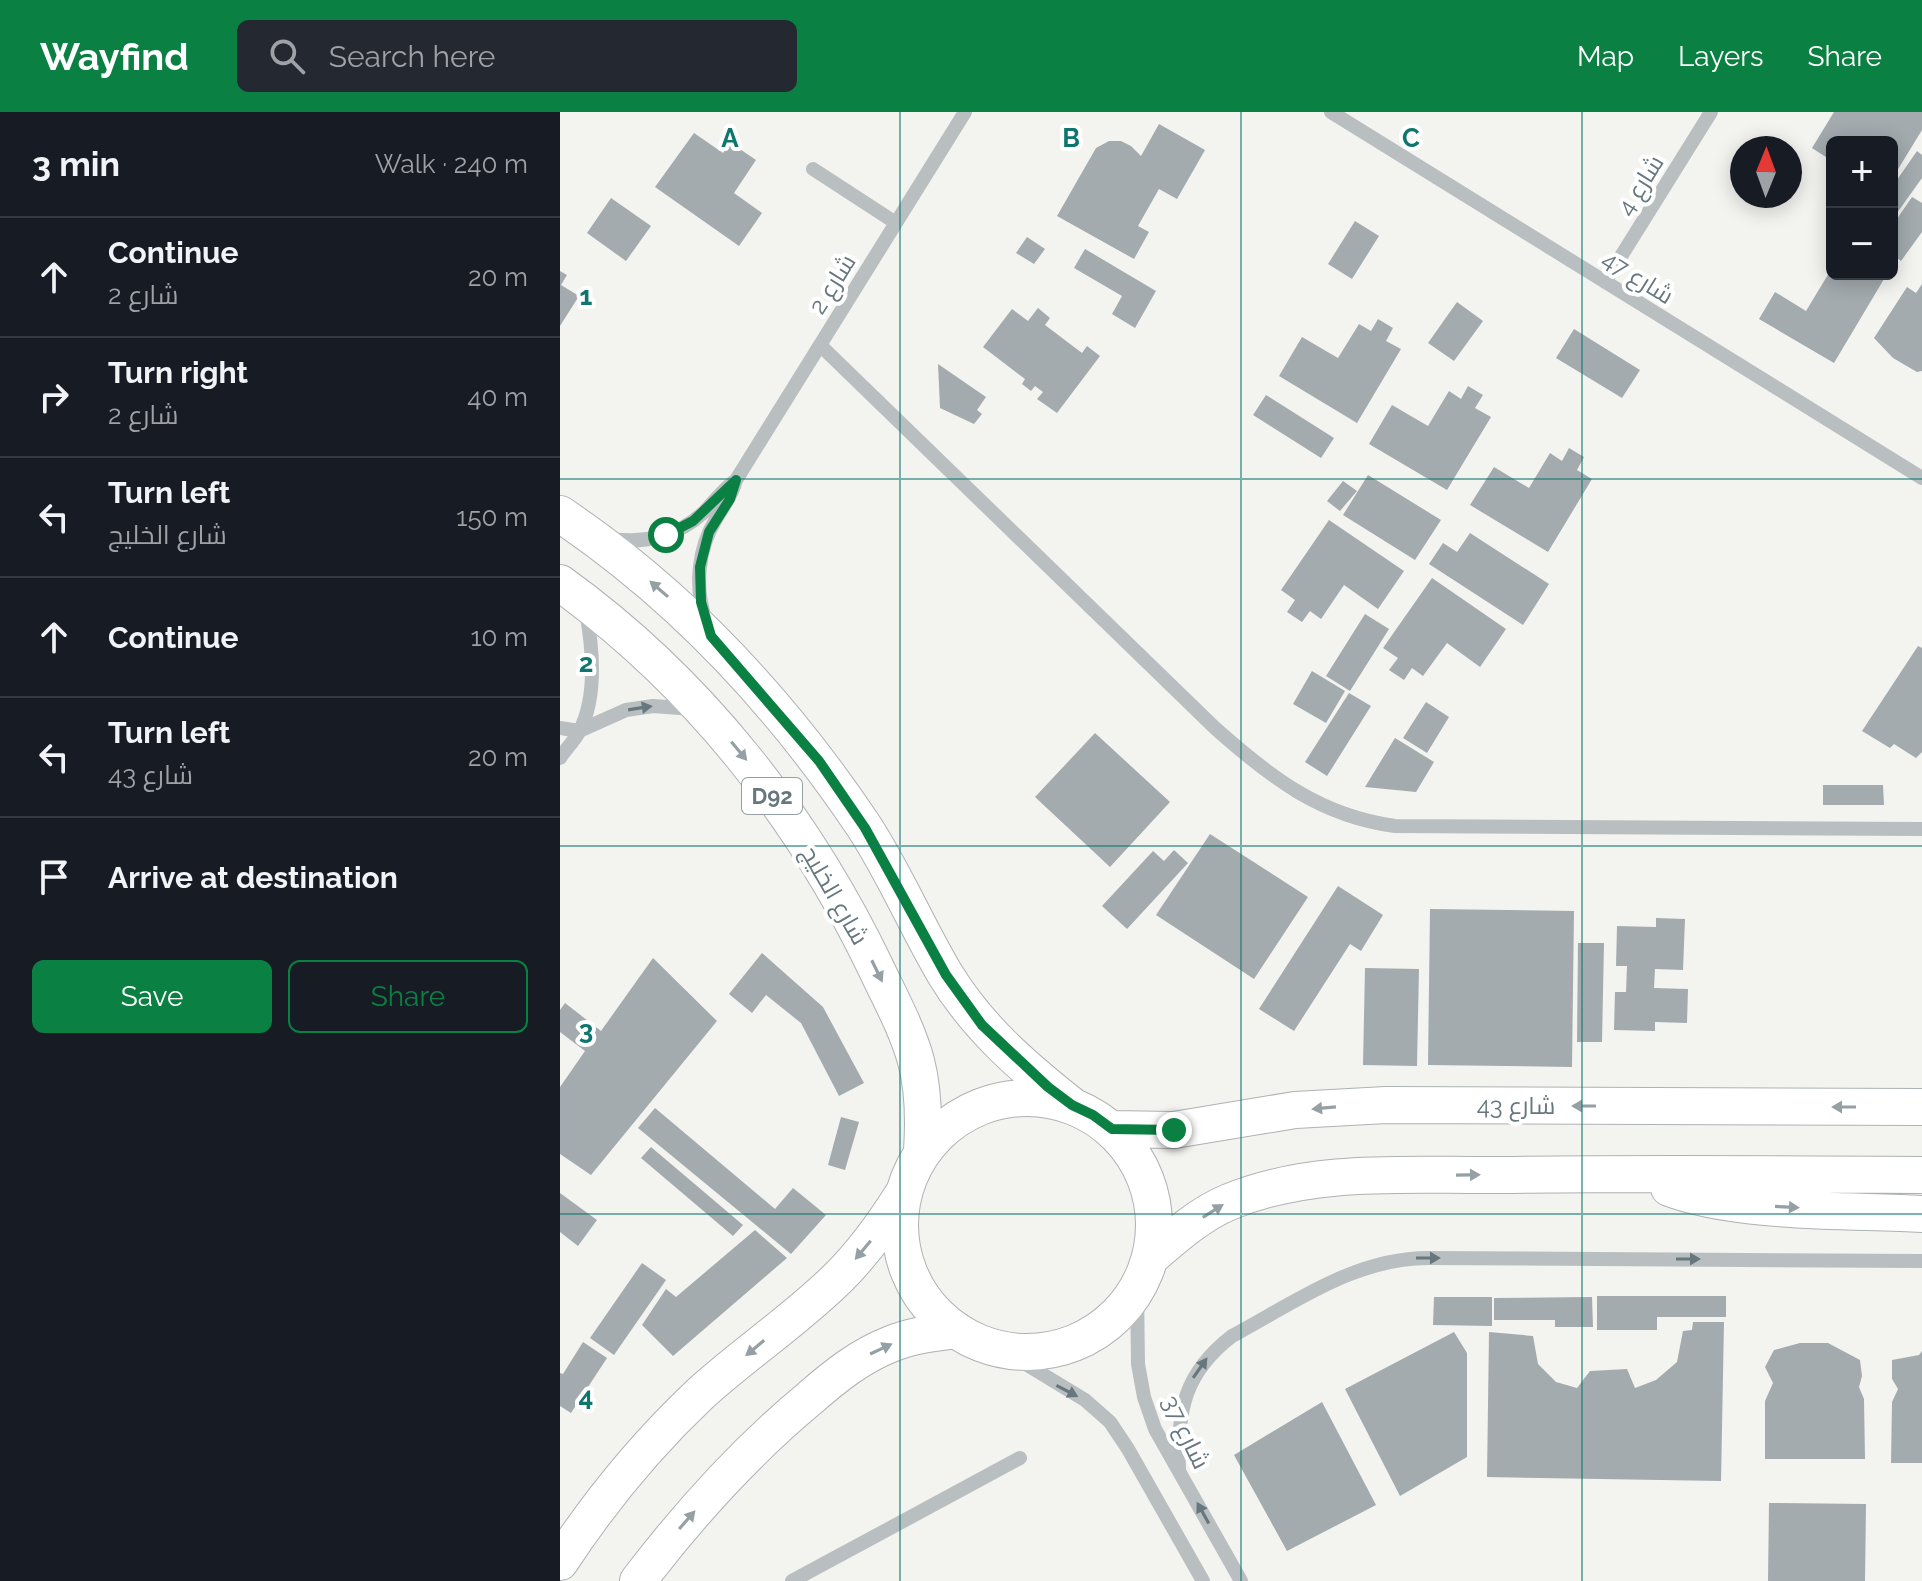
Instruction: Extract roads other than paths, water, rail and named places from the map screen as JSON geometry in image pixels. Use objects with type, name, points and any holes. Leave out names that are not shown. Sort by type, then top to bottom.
[{"type":"main road","name":"D92","points":[[575,523],[639,572],[711,636],[819,761],[865,828],[946,975],[982,1025],[1025,1067],[1072,1105]]},
{"type":"main road","name":"شارع الخليج","points":[[572,592],[705,711],[748,763],[813,854],[842,901],[873,962],[916,1060],[924,1121],[922,1151]]},
{"type":"main road","points":[[560,1562],[620,1479],[660,1434],[702,1393],[840,1276],[864,1251],[903,1194],[922,1151],[941,1131],[964,1114],[989,1103],[1017,1097],[1031,1098],[1072,1105],[1112,1129],[1137,1160],[1152,1198],[1155,1218],[1151,1257],[1137,1290],[1102,1329],[1079,1341],[1053,1349],[1027,1352],[1001,1349],[978,1342],[956,1330],[933,1310],[915,1285],[906,1264],[901,1239],[903,1194]]},
{"type":"main road","name":"شارع 43","points":[[1112,1129],[1174,1130],[1295,1110],[1371,1105],[1922,1107]]},
{"type":"main road","points":[[1151,1257],[1177,1235],[1228,1202],[1306,1181],[1376,1176],[1630,1173],[1922,1175]]},
{"type":"main road","points":[[1630,1173],[1674,1190],[1723,1201],[1773,1207],[1922,1214]]},
{"type":"main road","points":[[638,1581],[668,1542],[741,1461],[791,1413],[832,1380],[891,1343],[921,1334],[956,1330]]},
{"type":"street","name":"شارع 2","points":[[711,636],[701,602],[700,567],[709,532],[730,499],[736,480],[965,112]]},
{"type":"street","name":"شارع 47","points":[[1331,112],[1922,478]]},
{"type":"street","name":"شارع 4","points":[[1605,282],[1711,112]]},
{"type":"street","points":[[813,169],[896,223]]},
{"type":"street","points":[[820,345],[1215,728],[1264,771],[1337,813],[1366,822],[1395,826],[1922,829]]},
{"type":"street","name":"شارع 2","points":[[575,523],[628,541],[666,535],[693,521],[736,480]]},
{"type":"street","points":[[560,758],[579,731],[587,709],[590,682],[591,655],[572,592]]},
{"type":"street","points":[[560,728],[579,731],[626,710],[653,706],[705,711]]},
{"type":"street","points":[[1179,1469],[1179,1421],[1183,1400],[1192,1379],[1216,1348],[1232,1336],[1343,1276],[1384,1261],[1428,1258],[1922,1261]]},
{"type":"street","name":"شارع 37","points":[[1137,1290],[1138,1364],[1144,1397],[1155,1429],[1241,1581]]},
{"type":"street","points":[[1001,1349],[1085,1400],[1110,1422],[1203,1581]]},
{"type":"street","points":[[792,1581],[1020,1458]]}]
